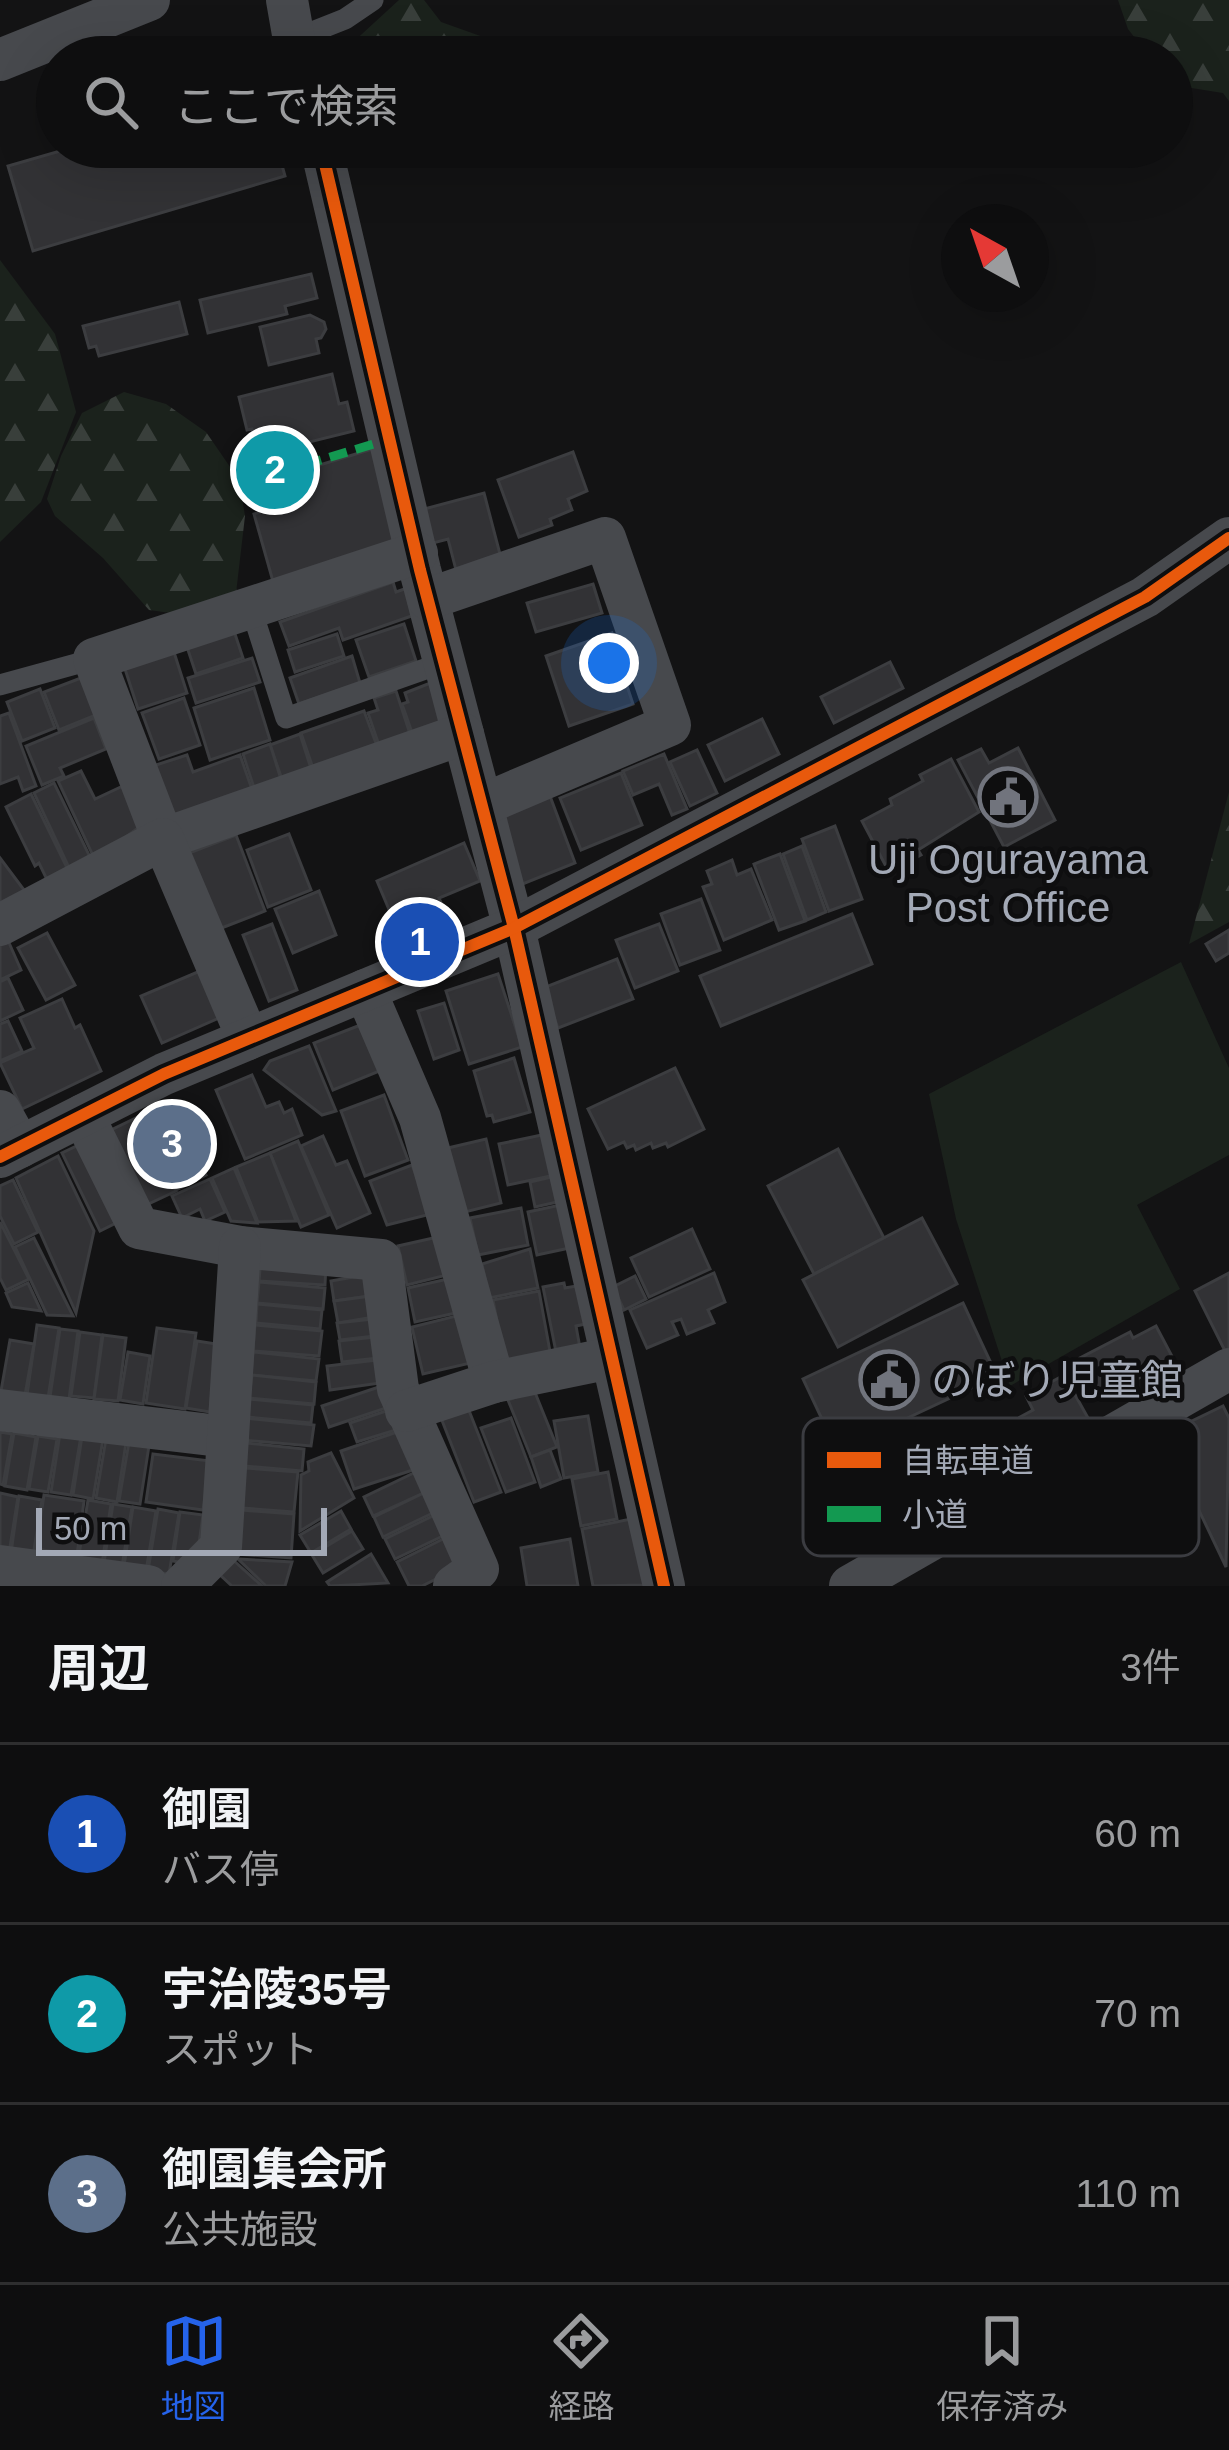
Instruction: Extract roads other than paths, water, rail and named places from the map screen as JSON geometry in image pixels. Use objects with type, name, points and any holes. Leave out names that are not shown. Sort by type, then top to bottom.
[{"type":"street","points":[[60,36],[149,0]]},
{"type":"street","points":[[0,60],[36,46]]},
{"type":"street","points":[[326,168],[428,599],[514,928],[664,1586]]},
{"type":"street","points":[[428,599],[605,538],[670,725],[482,805]]},
{"type":"street","points":[[6,1138],[83,1115],[164,1074],[514,928],[1145,597],[1229,538]]},
{"type":"street","points":[[248,1039],[163,839],[94,659],[417,553]]},
{"type":"street","points":[[0,925],[163,839],[463,734]]},
{"type":"street","points":[[365,990],[420,1118],[494,1382]]},
{"type":"street","points":[[83,1115],[140,1228],[240,1246],[381,1260],[398,1389],[478,1569],[454,1586]]},
{"type":"street","points":[[182,1586],[220,1547],[240,1246]]},
{"type":"street","points":[[406,1411],[494,1382],[610,1358]]},
{"type":"street","points":[[1143,1418],[1229,1369]]},
{"type":"street","points":[[0,1409],[228,1437]]},
{"type":"street","points":[[850,1586],[902,1556]]},
{"type":"street","points":[[0,1566],[148,1586]]},
{"type":"lane","points":[[292,32],[345,19],[373,0]]},
{"type":"lane","points":[[251,608],[286,718],[445,662]]},
{"type":"lane","points":[[0,686],[94,659]]},
{"type":"place","name":"宇治陵35号","points":[[275,470]]},
{"type":"place","name":"Uji Ogurayama Post Office","points":[[1008,797]]},
{"type":"place","name":"御園","points":[[420,942]]},
{"type":"place","name":"御園集会所","points":[[172,1144]]},
{"type":"place","name":"のぼり児童館","points":[[889,1380]]}]
